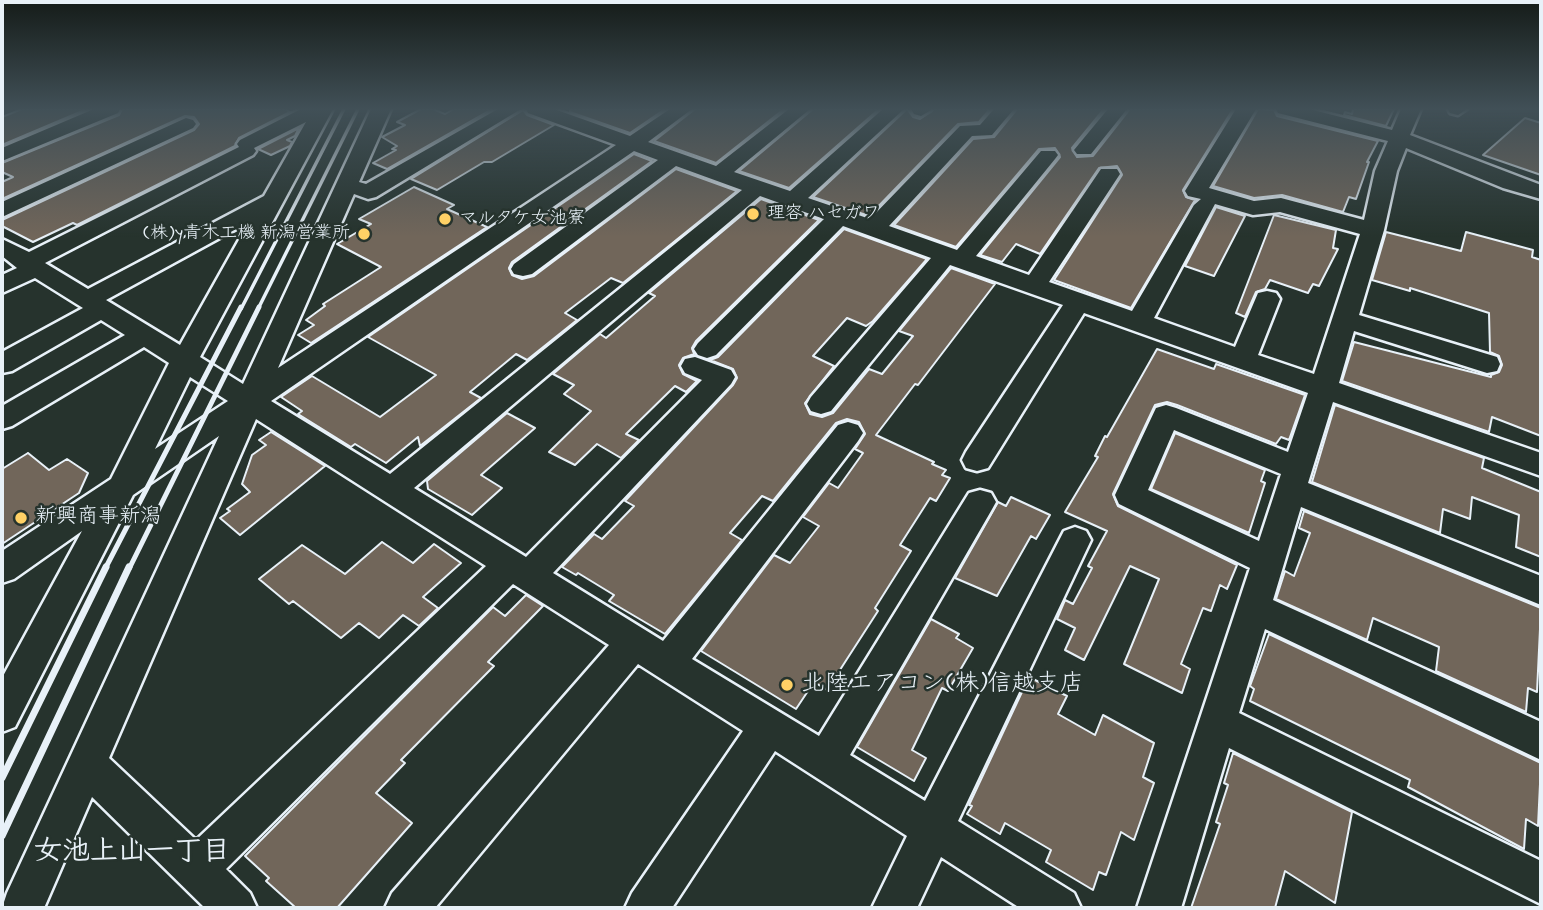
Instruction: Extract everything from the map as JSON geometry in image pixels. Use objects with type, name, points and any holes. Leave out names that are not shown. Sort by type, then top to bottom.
[{"type":"street","points":[[2,210],[127,151]]},
{"type":"street","points":[[2,285],[31,265],[240,151]]},
{"type":"street","points":[[2,714],[122,487],[184,361],[300,151]]},
{"type":"street","points":[[22,908],[361,151]]},
{"type":"street","points":[[346,185],[368,192],[438,151]]},
{"type":"street","points":[[2,569],[621,151]]},
{"type":"street","points":[[652,151],[1541,466]]},
{"type":"street","points":[[718,174],[747,151]]},
{"type":"street","points":[[792,201],[848,151]]},
{"type":"street","points":[[873,229],[947,151]]},
{"type":"street","points":[[1220,151],[1196,191],[1253,208],[1281,205],[1374,230]]},
{"type":"street","points":[[1159,908],[1374,230],[1394,151]]},
{"type":"street","points":[[1433,151],[1541,192]]},
{"type":"street","points":[[821,404],[1048,155]]},
{"type":"street","points":[[523,269],[673,159]]},
{"type":"street","points":[[1034,286],[1109,174]]},
{"type":"street","points":[[391,490],[757,188]]},
{"type":"street","points":[[2,364],[94,305],[273,200]]},
{"type":"street","points":[[1138,323],[1205,205]]},
{"type":"street","points":[[196,869],[519,570],[721,377],[701,357],[839,217]]},
{"type":"street","points":[[2,246],[1059,908]]},
{"type":"street","points":[[1243,360],[1267,299]]},
{"type":"street","points":[[976,460],[1078,302]]},
{"type":"street","points":[[1344,319],[1486,364]]},
{"type":"street","points":[[2,419],[144,336]]},
{"type":"street","points":[[1268,561],[1130,495],[1166,415],[1293,479],[1541,591]]},
{"type":"street","points":[[667,663],[848,433]]},
{"type":"street","points":[[825,762],[980,502]]},
{"type":"street","points":[[894,908],[1075,540]]},
{"type":"street","points":[[1253,607],[1541,741]]},
{"type":"street","points":[[407,908],[634,642]]},
{"type":"street","points":[[1217,722],[1541,883]]},
{"type":"street","points":[[647,908],[768,728]]},
{"type":"street","points":[[87,764],[235,908]]},
{"type":"building","points":[[30,151],[107,151],[2,199],[2,182],[13,177],[2,172],[2,163]]},
{"type":"building","points":[[148,151],[224,151],[77,225],[73,223],[33,242],[2,226],[2,220]]},
{"type":"building","points":[[393,151],[418,151],[387,169],[373,163]]},
{"type":"building","points":[[456,151],[510,151],[492,162],[484,162],[437,190],[411,179]]},
{"type":"building","points":[[683,151],[731,151],[716,163]]},
{"type":"building","points":[[762,151],[831,151],[789,188],[739,171]]},
{"type":"building","points":[[862,151],[931,151],[869,216],[813,197]]},
{"type":"building","points":[[962,151],[1037,151],[956,247],[894,225]]},
{"type":"building","points":[[1057,151],[1074,151],[1077,157],[1093,156],[1097,151],[1207,151],[1183,190],[1186,197],[1195,200],[1131,308],[1054,280],[1122,175],[1117,166],[1099,168],[1040,254],[1016,244],[1002,262],[980,255],[1060,157]]},
{"type":"building","points":[[1233,151],[1373,151],[1356,199],[1349,197],[1343,212],[1282,195],[1254,198],[1213,186]]},
{"type":"building","points":[[1487,151],[1541,151],[1541,175],[1483,155]]},
{"type":"building","points":[[634,154],[652,161],[512,262],[509,268],[512,275],[522,279],[534,276],[676,169],[737,191],[623,283],[611,278],[565,313],[577,320],[527,360],[516,354],[470,392],[481,398],[420,446],[418,437],[386,463],[355,444],[351,447],[298,414],[302,411],[281,397],[312,376],[380,417],[436,375],[368,337]]},
{"type":"building","points":[[414,187],[454,205],[447,209],[487,227],[311,343],[298,335],[314,325],[306,320],[325,306],[323,304],[381,267],[337,244],[371,224],[359,219]]},
{"type":"building","points":[[761,199],[819,220],[696,341],[692,348],[694,354],[683,358],[679,365],[683,374],[697,381],[686,392],[675,386],[626,434],[639,440],[621,458],[597,444],[575,465],[549,452],[591,411],[564,394],[574,385],[553,374],[600,334],[606,338],[655,296],[649,293]]},
{"type":"building","points":[[1216,207],[1245,216],[1214,276],[1185,266]]},
{"type":"building","points":[[1274,215],[1336,230],[1333,248],[1338,249],[1319,286],[1313,284],[1308,293],[1270,280],[1265,289],[1256,292],[1245,317],[1236,313]]},
{"type":"building","points":[[844,229],[927,259],[873,321],[866,326],[847,318],[813,356],[834,366],[805,403],[810,414],[822,417],[833,413],[869,369],[882,374],[913,336],[899,331],[951,268],[995,284],[876,435],[934,462],[932,464],[946,470],[942,475],[950,478],[936,501],[930,498],[900,545],[911,551],[875,608],[878,611],[827,690],[814,682],[796,709],[701,651],[774,555],[790,563],[819,526],[803,517],[829,483],[838,488],[863,453],[855,449],[865,434],[859,422],[847,419],[836,423],[773,501],[762,496],[730,533],[742,540],[665,634],[609,601],[614,595],[578,573],[576,575],[562,567],[594,534],[602,539],[634,506],[625,501],[733,385],[737,378],[733,369],[710,360],[718,357]]},
{"type":"building","points":[[1386,232],[1461,251],[1466,232],[1533,250],[1532,257],[1541,260],[1541,436],[1492,417],[1489,432],[1342,381],[1354,342],[1491,377],[1499,372],[1502,365],[1499,356],[1490,352],[1489,313],[1410,288],[1410,291],[1372,280]]},
{"type":"building","points":[[1157,349],[1214,369],[1216,364],[1305,395],[1289,440],[1281,437],[1276,444],[1177,405],[1167,402],[1155,405],[1113,494],[1118,506],[1237,565],[1227,589],[1220,585],[1211,611],[1203,608],[1181,664],[1190,669],[1182,693],[1124,664],[1159,579],[1130,566],[1084,660],[1065,650],[1075,628],[1057,619],[1065,600],[1073,604],[1092,568],[1088,566],[1107,531],[1065,512],[1098,457],[1095,456],[1105,436],[1107,437]]},
{"type":"building","points":[[1335,405],[1484,458],[1482,468],[1541,492],[1541,557],[1516,547],[1519,515],[1472,497],[1470,519],[1443,509],[1440,533],[1312,482]]},
{"type":"building","points":[[507,413],[535,428],[481,475],[502,488],[472,515],[428,489],[427,481]]},
{"type":"building","points":[[271,432],[325,466],[240,535],[220,518],[230,511],[227,509],[250,492],[242,484],[252,455],[266,445],[259,440]]},
{"type":"building","points":[[1175,433],[1265,470],[1261,481],[1265,483],[1249,533],[1151,489]]},
{"type":"building","name":"新興商事新潟","points":[[28,453],[49,470],[67,459],[88,473],[79,493],[2,544],[2,469]]},
{"type":"building","points":[[1011,497],[1050,515],[1036,539],[1031,536],[997,596],[955,578],[998,502],[1006,506]]},
{"type":"building","points":[[1304,511],[1541,608],[1537,692],[1528,688],[1526,712],[1436,671],[1439,647],[1373,618],[1367,640],[1276,599],[1285,571],[1294,576],[1310,533],[1299,528]]},
{"type":"building","points":[[382,542],[413,563],[434,544],[461,563],[423,597],[438,608],[419,626],[403,615],[379,638],[359,623],[341,638],[293,601],[289,604],[259,579],[302,545],[345,574]]},
{"type":"building","points":[[526,595],[543,606],[488,662],[494,666],[401,760],[405,763],[376,793],[412,823],[337,908],[296,908],[266,881],[269,878],[245,856],[493,607],[505,616]]},
{"type":"building","points":[[931,619],[959,634],[956,638],[973,648],[948,691],[942,688],[912,750],[926,758],[914,781],[857,747]]},
{"type":"building","points":[[1269,634],[1541,763],[1538,826],[1526,819],[1524,849],[1408,787],[1410,780],[1250,701],[1254,689],[1250,686]]},
{"type":"building","points":[[1029,677],[1067,696],[1058,714],[1095,735],[1103,715],[1154,743],[1143,777],[1154,783],[1134,840],[1121,832],[1106,875],[1099,872],[1093,890],[1046,862],[1051,850],[1005,823],[1000,834],[967,814]]},
{"type":"building","points":[[1233,753],[1352,812],[1335,903],[1285,871],[1275,908],[1191,908],[1220,824],[1216,822],[1228,785],[1224,783]]},
{"type":"railway","points":[[241,309],[322,151]]},
{"type":"railway","points":[[259,307],[337,151]]},
{"type":"railway","points":[[105,568],[241,307]]},
{"type":"railway","points":[[129,569],[259,307]]},
{"type":"railway","points":[[2,836],[129,567]]},
{"type":"railway","points":[[2,778],[105,568]]},
{"type":"place","name":"理容 ハセガワ","points":[[753,214]]},
{"type":"place","name":"マルタケ女池寮","points":[[445,219]]},
{"type":"place","name":"(株)y青木工機 新潟営業所","points":[[364,234]]},
{"type":"place","name":"新興商事新潟","points":[[21,518]]},
{"type":"place","name":"北陸エアコン(株)信越支店","points":[[787,685]]},
{"type":"district","name":"女池上山一丁目","points":[[132,853]]}]
